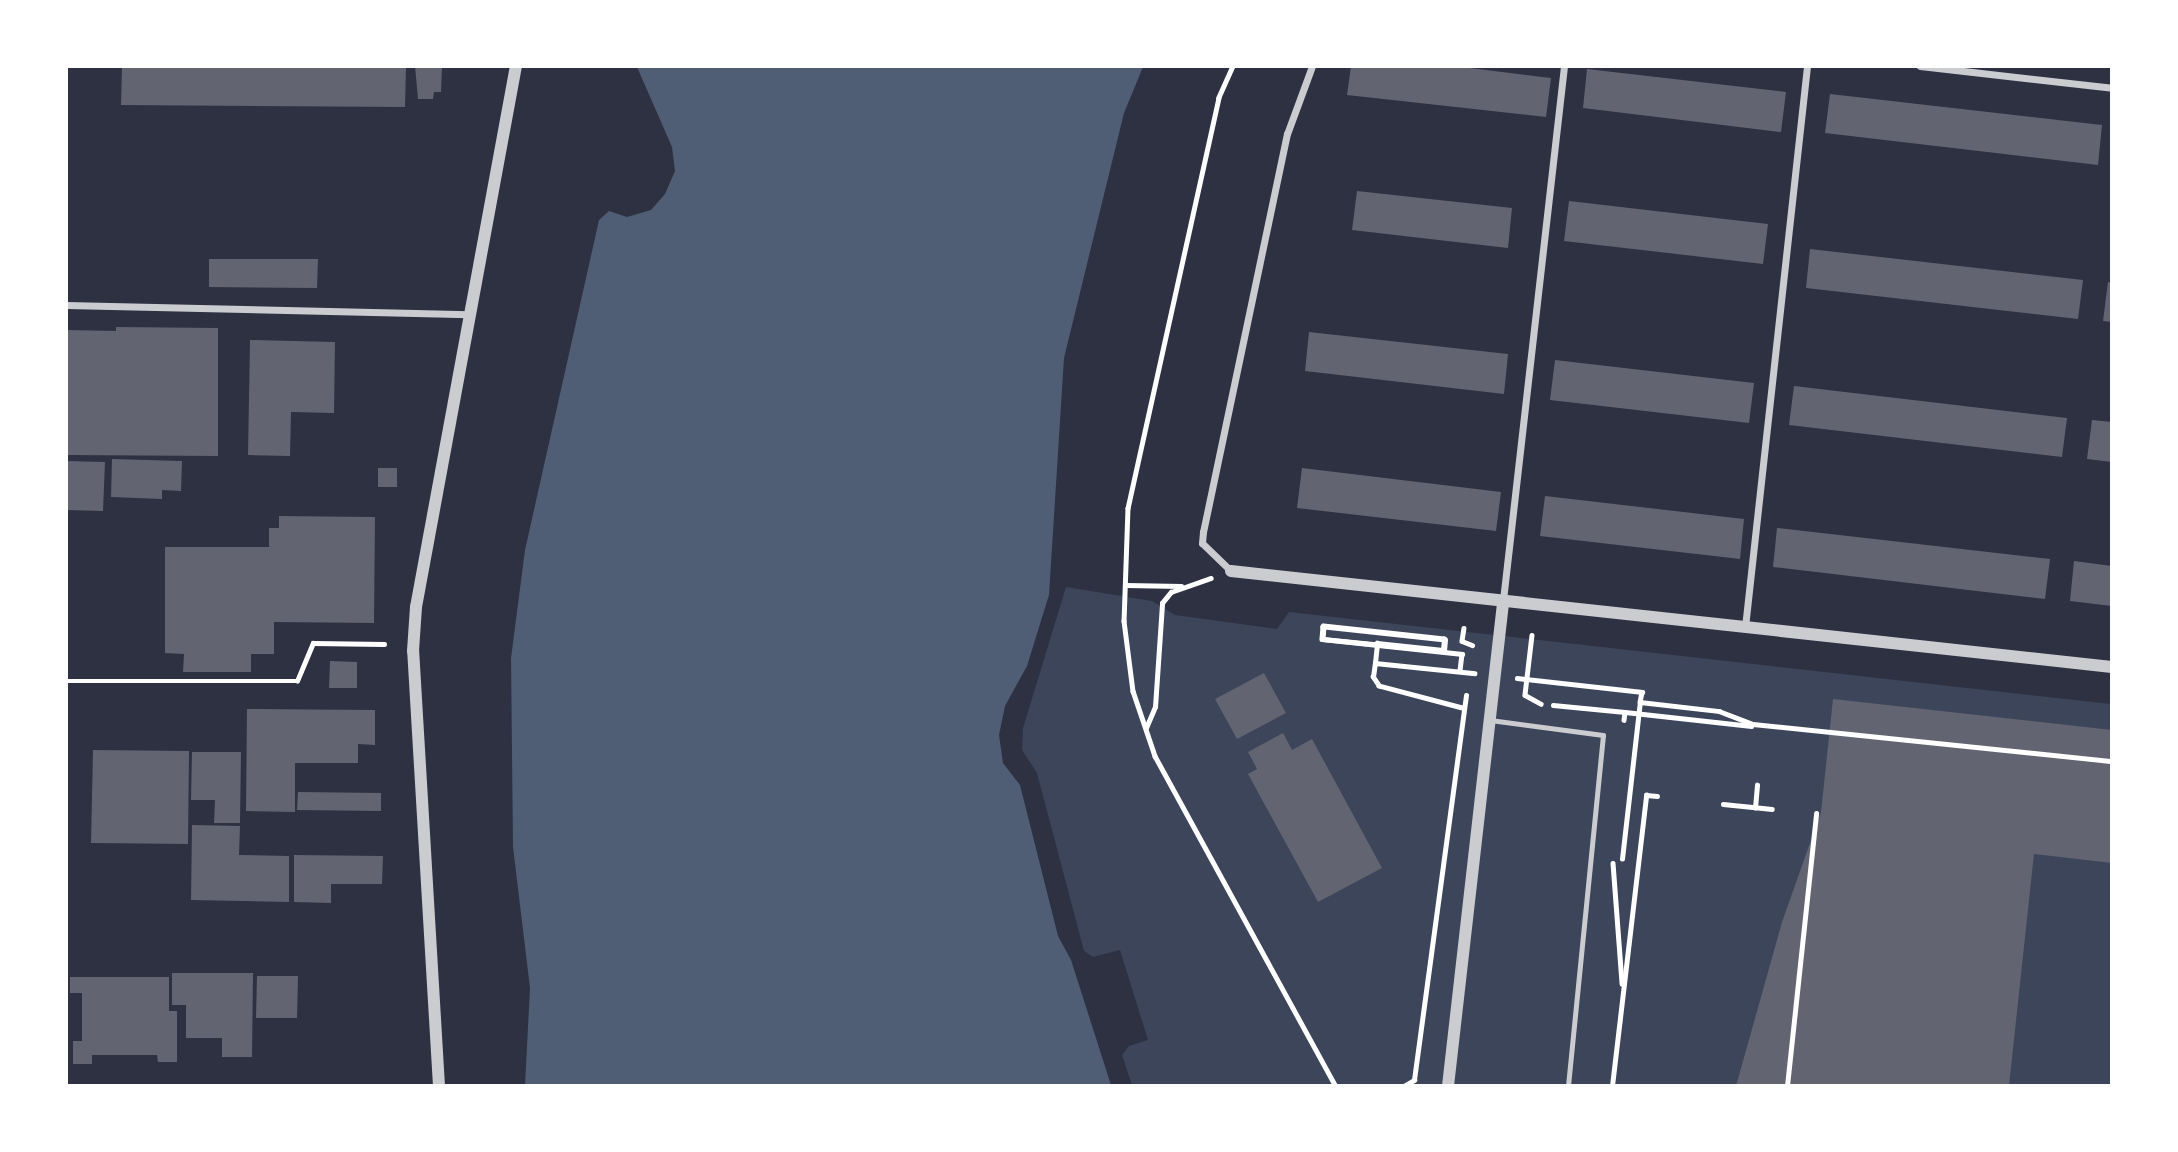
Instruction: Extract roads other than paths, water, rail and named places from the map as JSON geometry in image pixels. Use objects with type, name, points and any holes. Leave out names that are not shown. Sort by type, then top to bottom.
[{"type":"street","points":[[439,1086],[414,651],[416,607],[516,66]]},
{"type":"street","points":[[1312,66],[1287,134],[1203,533],[1202,543],[1231,571],[2112,667]]},
{"type":"street","points":[[1448,1086],[1564,66]]},
{"type":"street","points":[[1745,627],[1807,66]]},
{"type":"street","points":[[1920,66],[2112,88]]},
{"type":"street","points":[[66,305],[469,314]]},
{"type":"lane","points":[[1490,720],[1603,735],[1568,1086]]}]
